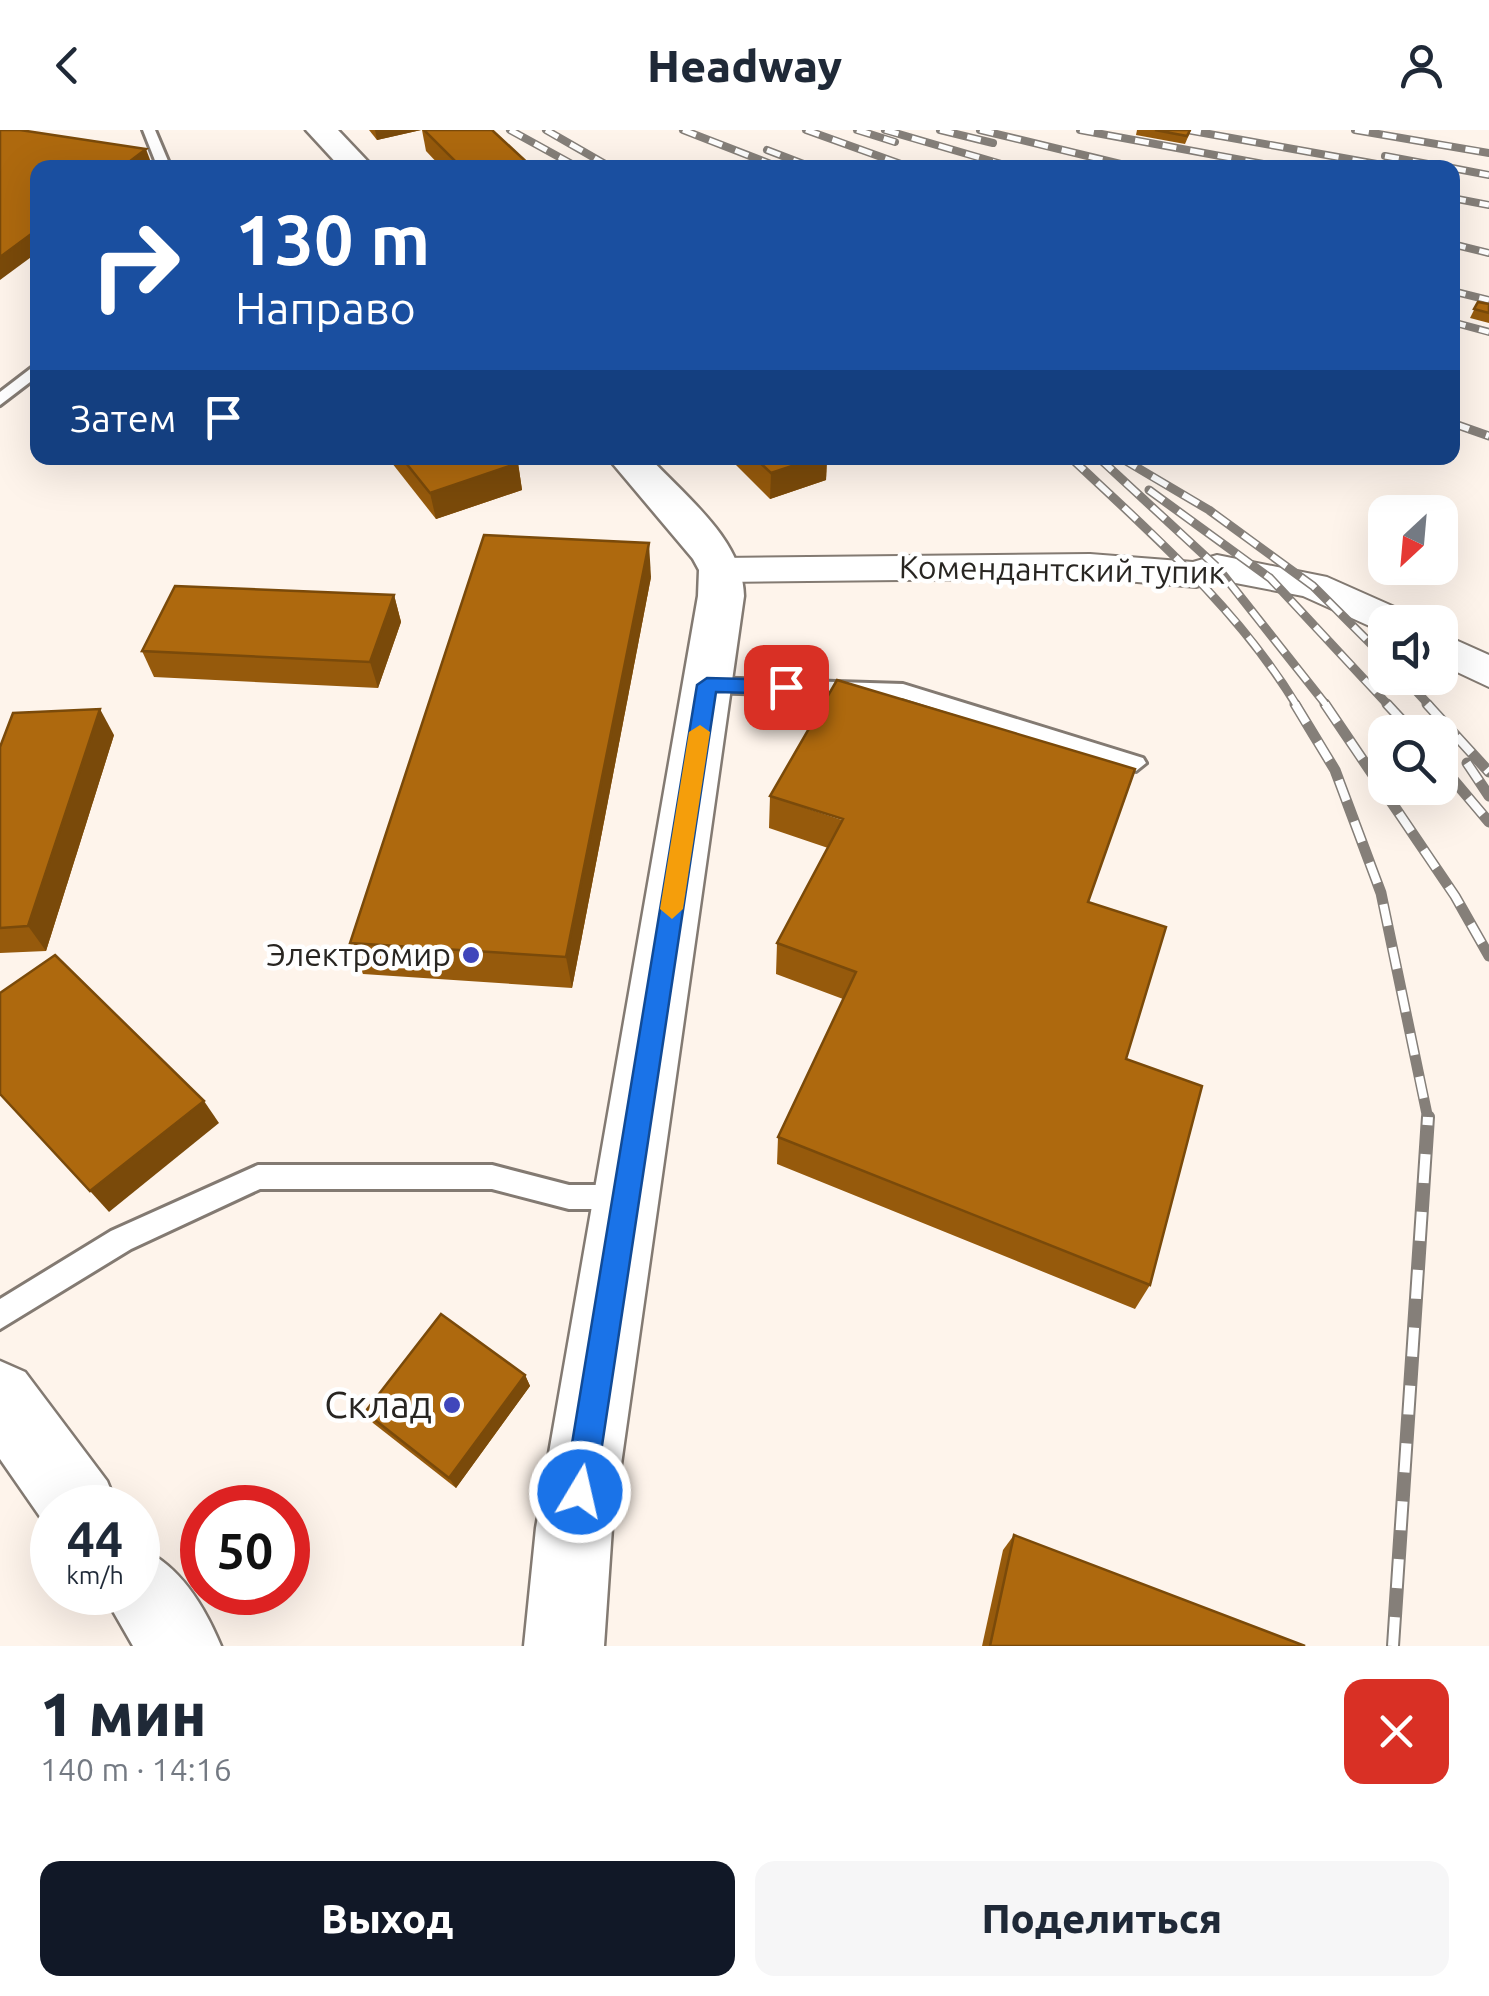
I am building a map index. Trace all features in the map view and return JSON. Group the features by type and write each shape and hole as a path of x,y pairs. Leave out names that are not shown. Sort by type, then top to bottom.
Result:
{"main road":[{"path":"321,130 351,160"},
{"path":"564,1646 574,1528 707,685 721,570 696,531 635,465"},
{"path":"0,1397 63,1485"},
{"path":"535,1646 574,1528"},
{"path":"159,1615 181,1646"}],"street":[{"name":"Комендантский тупик","path":"721,570 1090,566 1196,575 1216,567 1314,586 1368,610"},
{"path":"1458,657 1489,673"}],"lane":[{"path":"148,130 161,160"},
{"path":"0,400 30,375"},
{"path":"707,685 903,691 1136,763"},
{"path":"0,1315 121,1240 258,1177 492,1176 569,1198 626,1197"}],"building":[{"path":"0,130 146,149 132,160 30,160 30,235 0,257"},
{"path":"424,130 492,130 524,160 454,160"},
{"path":"1155,130 1190,130 1187,136"},
{"path":"1478,302 1489,304 1489,313 1474,309"},
{"path":"408,465 512,465 430,493"},
{"path":"762,465 795,465 771,473"},
{"path":"484,535 649,543 566,957 350,943"},
{"path":"175,586 394,595 370,662 142,651"},
{"path":"837,680 1135,769 1088,902 1166,927 1126,1059 1202,1086 1150,1285 778,1137 856,972 777,943 843,819 770,796"},
{"path":"100,709 28,926 0,928 0,747 13,713"},
{"path":"55,955 204,1101 90,1191 0,1094 0,993"},
{"name":"Склад","path":"441,1314 525,1375 449,1478 365,1412"},
{"path":"1014,1535 1305,1646 990,1646"}],"railway":[{"path":"510,130 564,160"},
{"path":"546,130 598,160"},
{"path":"683,130 760,160"},
{"path":"806,130 890,160"},
{"path":"857,130 895,142"},
{"path":"885,130 988,160"},
{"path":"940,130 993,143"},
{"path":"980,130 1104,160"},
{"path":"1080,130 1242,160"},
{"path":"1187,130 1354,160"},
{"path":"1355,130 1489,153"},
{"path":"767,150 793,160"},
{"path":"1385,156 1406,160"},
{"path":"1460,170 1489,175"},
{"path":"1460,200 1489,205"},
{"path":"1460,246 1489,253"},
{"path":"1460,293 1489,300"},
{"path":"1460,324 1489,332"},
{"path":"1460,426 1489,436"},
{"path":"1078,465 1221,605 1297,706"},
{"path":"1107,465 1217,567 1327,706"},
{"path":"1133,465 1209,510 1313,586 1368,641"},
{"path":"1149,490 1270,578 1389,706"},
{"path":"1420,695 1430,706"},
{"path":"1295,704 1335,770 1381,893 1428,1119"},
{"path":"1325,704 1455,896 1489,956"},
{"path":"1387,704 1397,715"},
{"path":"1427,704 1489,772"},
{"path":"1467,763 1489,796"},
{"path":"1458,785 1489,822"},
{"path":"1393,1646 1428,1119"}],"slow traffic":[{"path":"672,909 700,732"}],"place":[{"name":"Электромир","path":"471,955"},
{"name":"Склад","path":"452,1405"}],"route":[{"path":"580,1492 707,685 786,687"}]}
